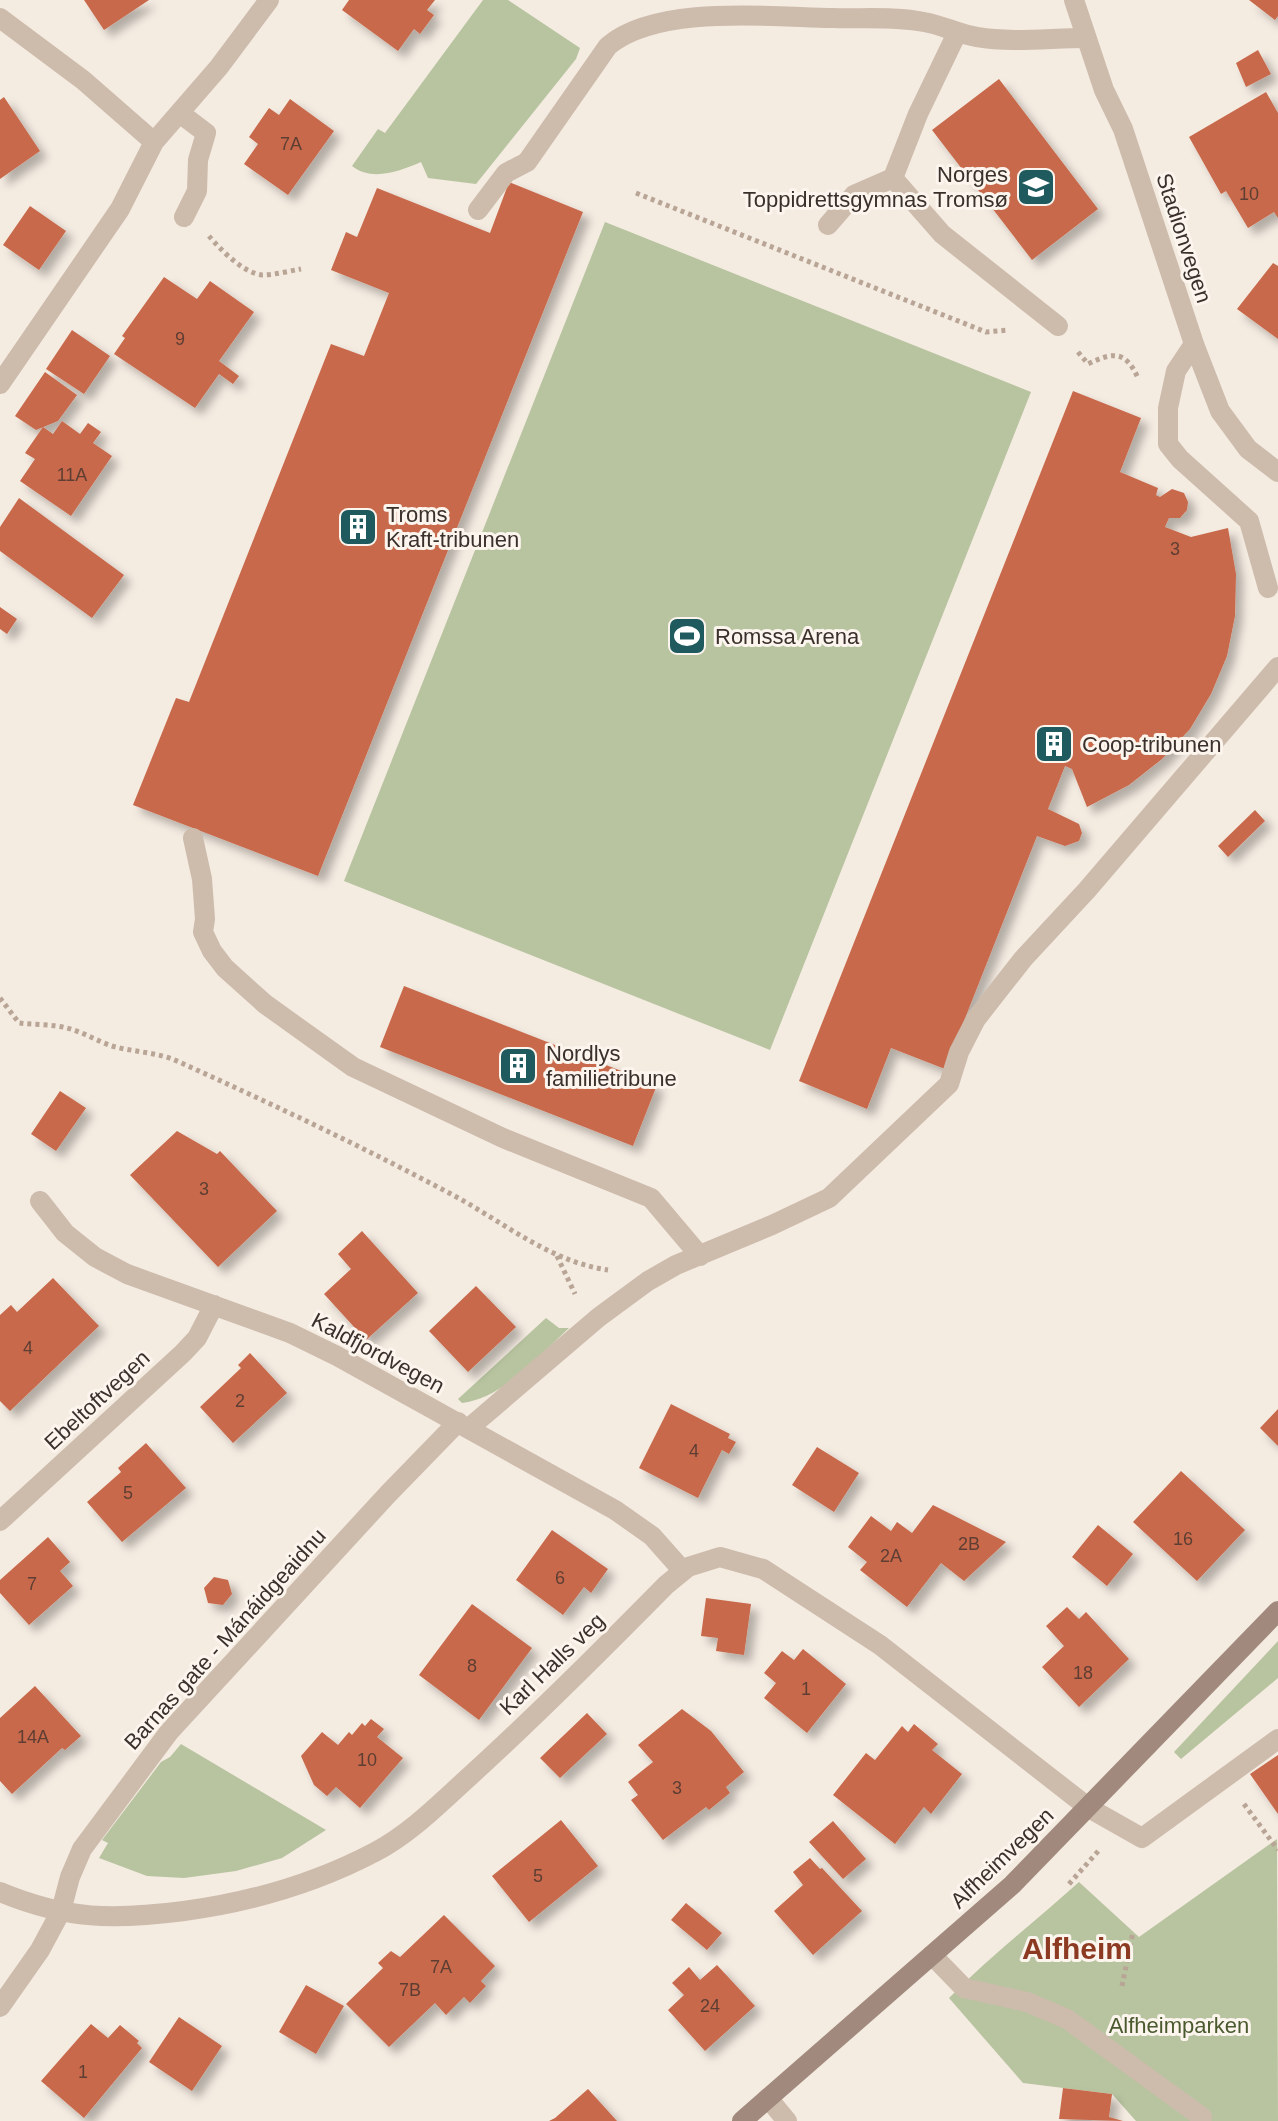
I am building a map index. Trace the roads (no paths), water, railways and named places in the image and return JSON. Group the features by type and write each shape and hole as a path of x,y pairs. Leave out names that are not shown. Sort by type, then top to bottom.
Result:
{"street":[{"path":"0,384 120,209 154,142 181,114 269,0"},
{"name":"Stadionvegen","path":"1074,0 1104,90 1123,129 1194,344 1220,411 1248,449 1278,472"},
{"path":"478,210 506,173 527,162 608,46 633,30 722,16 924,22 957,33 1002,39 1086,38"},
{"path":"0,18 83,80 154,142"},
{"path":"828,225 854,195 893,178 918,114 957,33"},
{"path":"181,114 206,133 198,160 197,191 184,217"},
{"path":"893,178 942,234 1058,326"},
{"path":"1194,344 1176,371 1168,408 1168,444 1180,459 1249,521 1268,588"},
{"name":"Barnas gate - Mánáidgeaidnu","path":"0,2007 40,1950 61,1911 82,1849 169,1732 388,1494 463,1425 648,1281 676,1265 829,1198 949,1084 959,1052 976,1019 1023,959 1087,890 1278,667"},
{"path":"193,838 202,879 203,932 225,968 265,1004 353,1067 503,1138 651,1198 700,1256"},
{"name":"Kaldfjordvegen","path":"40,1201 65,1233 95,1257 127,1274 290,1333 463,1425 615,1510 652,1536 683,1571"},
{"name":"Ebeltoftvegen","path":"0,1521 183,1353 197,1338 214,1305"},
{"name":"Karl Halls veg","path":"0,1892 22,1901 92,1917 142,1916 224,1905 278,1891 377,1851 414,1826 501,1747 683,1571 720,1557 773,1574 880,1645 1089,1808 1142,1838 1278,1739"},
{"name":"Alfheimvegen","path":"742,2121 1012,1885 1278,1611"},
{"path":"932,1955 964,1988 1027,2002 1067,2019 1202,2117"},
{"path":"768,2098 787,2121"}],"place":[{"name":"Norges Toppidrettsgymnas Tromsø","path":"1036,187"},
{"name":"Troms Kraft-tribunen","path":"358,527"},
{"name":"Romssa Arena","path":"687,636"},
{"name":"Coop-tribunen","path":"1054,744"},
{"name":"Nordlys familietribune","path":"518,1066"}],"district":[{"name":"Alfheim","path":"1077,1948"}],"park label":[{"name":"Alfheimparken","path":"1179,2025"}]}
